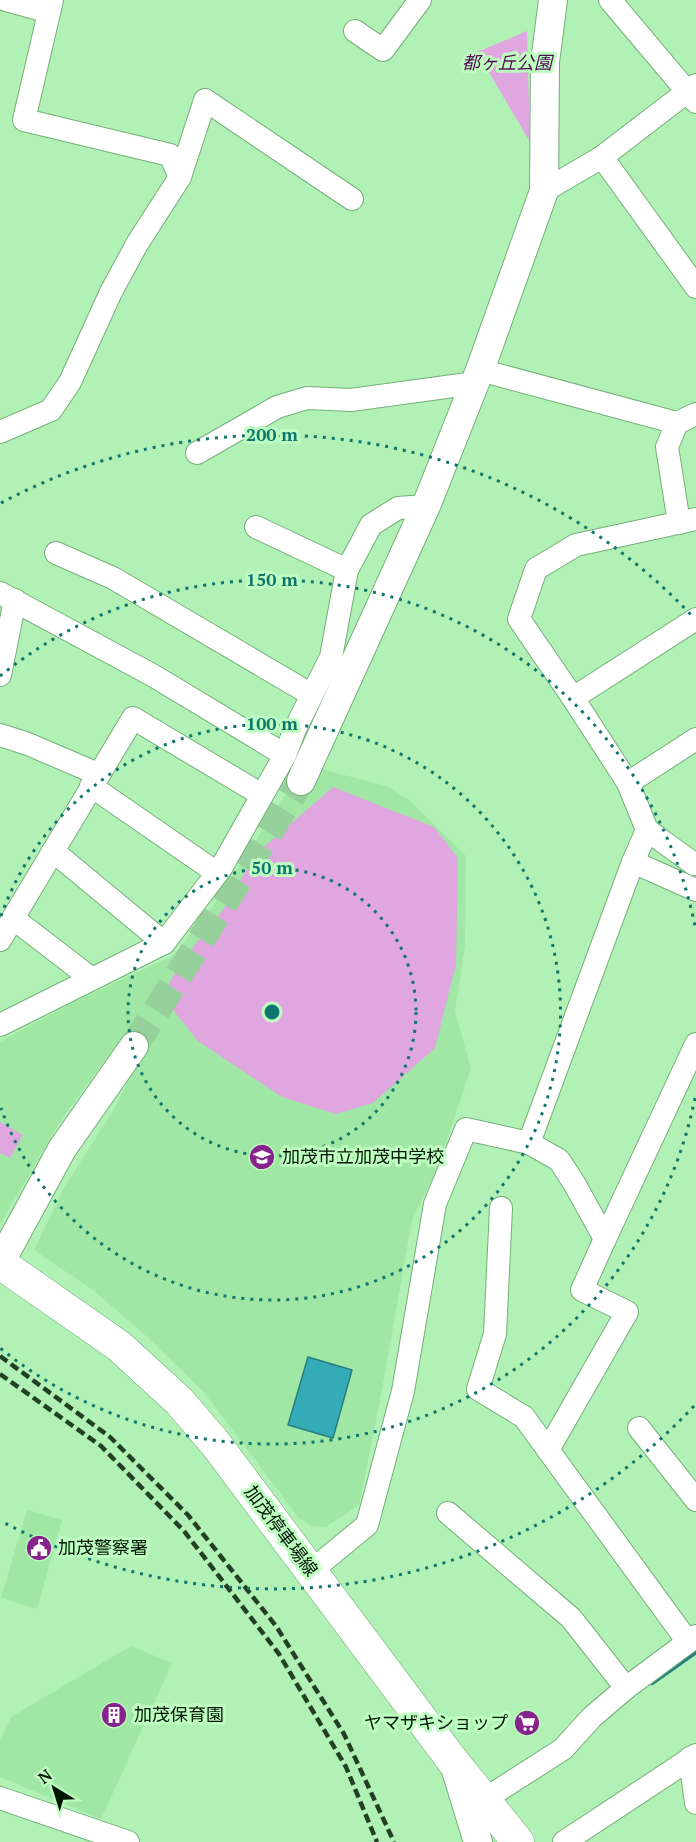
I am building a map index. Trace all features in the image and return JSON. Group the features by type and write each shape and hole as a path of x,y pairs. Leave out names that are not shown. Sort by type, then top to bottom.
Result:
{"main road":[{"name":"加茂停車場線","path":"0,1263 119,1346 179,1401 215,1443 452,1760 518,1842"}],"street":[{"path":"6,0 50,6 24,120 170,155 180,177"},
{"path":"355,31 383,50 420,0"},
{"path":"301,781 426,506 478,377 544,191 545,62 553,0"},
{"path":"544,191 602,157 693,92 610,0"},
{"path":"0,432 51,410 70,382 111,292 137,243 180,177 205,100 352,199"},
{"path":"602,157 696,287"},
{"path":"197,453 277,407 307,398 351,400 478,377 686,419 667,447 688,521 576,545 536,569 519,619 628,783 647,830 695,864"},
{"path":"3,1017 92,979 164,943 217,873 285,755 295,729 331,657 347,570 371,525 398,508 426,506"},
{"path":"256,527 347,570"},
{"path":"56,552 113,578 312,694"},
{"path":"0,675 7,597 154,676 285,755"},
{"path":"573,698 696,619"},
{"path":"0,940 133,718 262,795"},
{"path":"0,735 28,744 95,780 217,873"},
{"path":"628,783 696,739"},
{"path":"529,1143 633,862 647,830"},
{"path":"53,851 164,943"},
{"path":"633,862 696,890"},
{"path":"14,919 92,979"},
{"path":"548,1450 627,1312 582,1290 696,1044"},
{"path":"0,1263 62,1149 134,1046"},
{"path":"311,1571 367,1524 403,1391 435,1204 466,1130 529,1143 560,1160 605,1239"},
{"path":"485,1799 563,1749 592,1717 626,1688 692,1639 524,1417 478,1389 495,1334 501,1208"},
{"path":"639,1428 696,1500"},
{"path":"448,1513 571,1618 626,1688"},
{"path":"564,1842 693,1757 696,1803"},
{"path":"452,1760 478,1842"},
{"path":"0,1798 128,1842"}],"shaded area":[{"name":"加茂市立加茂中学校","path":"321,769 386,786 409,800 466,856 465,946 455,1011 471,1069 436,1171 412,1220 359,1505 326,1527 312,1526 299,1518 203,1391 142,1332 93,1290 34,1250 64,1188 114,1109 148,1041 133,1023 63,1117 0,1224 0,1042 75,1001 173,956 212,908 289,789 309,796"},
{"path":"27,1510 62,1520 37,1609 1,1598"},
{"path":"131,1646 172,1663 101,1819 0,1777 0,1741 11,1717"}],"green space":[{"name":"都ヶ丘公園","path":"527,31 530,142 477,52"},
{"path":"333,787 434,827 458,858 456,964 435,1048 373,1103 336,1114 282,1097 198,1041 162,996 182,961 223,910 256,854"},
{"path":"0,1122 23,1135 10,1158 0,1153"}],"water":[{"path":"308,1357 352,1370 333,1438 288,1425"}],"waterway":[{"path":"652,1682 696,1651"}],"tunnel":[{"path":"134,1046 301,781"}],"railway":[{"path":"0,1356 110,1437 188,1515 276,1626 344,1734 394,1842"},
{"path":"0,1374 101,1446 184,1531 279,1654 346,1767 377,1842"}],"place":[{"name":"加茂市立加茂中学校","path":"262,1157"},
{"name":"加茂警察署","path":"39,1548"},
{"name":"加茂保育園","path":"114,1715"},
{"name":"ヤマザキショップ","path":"527,1723"}]}
